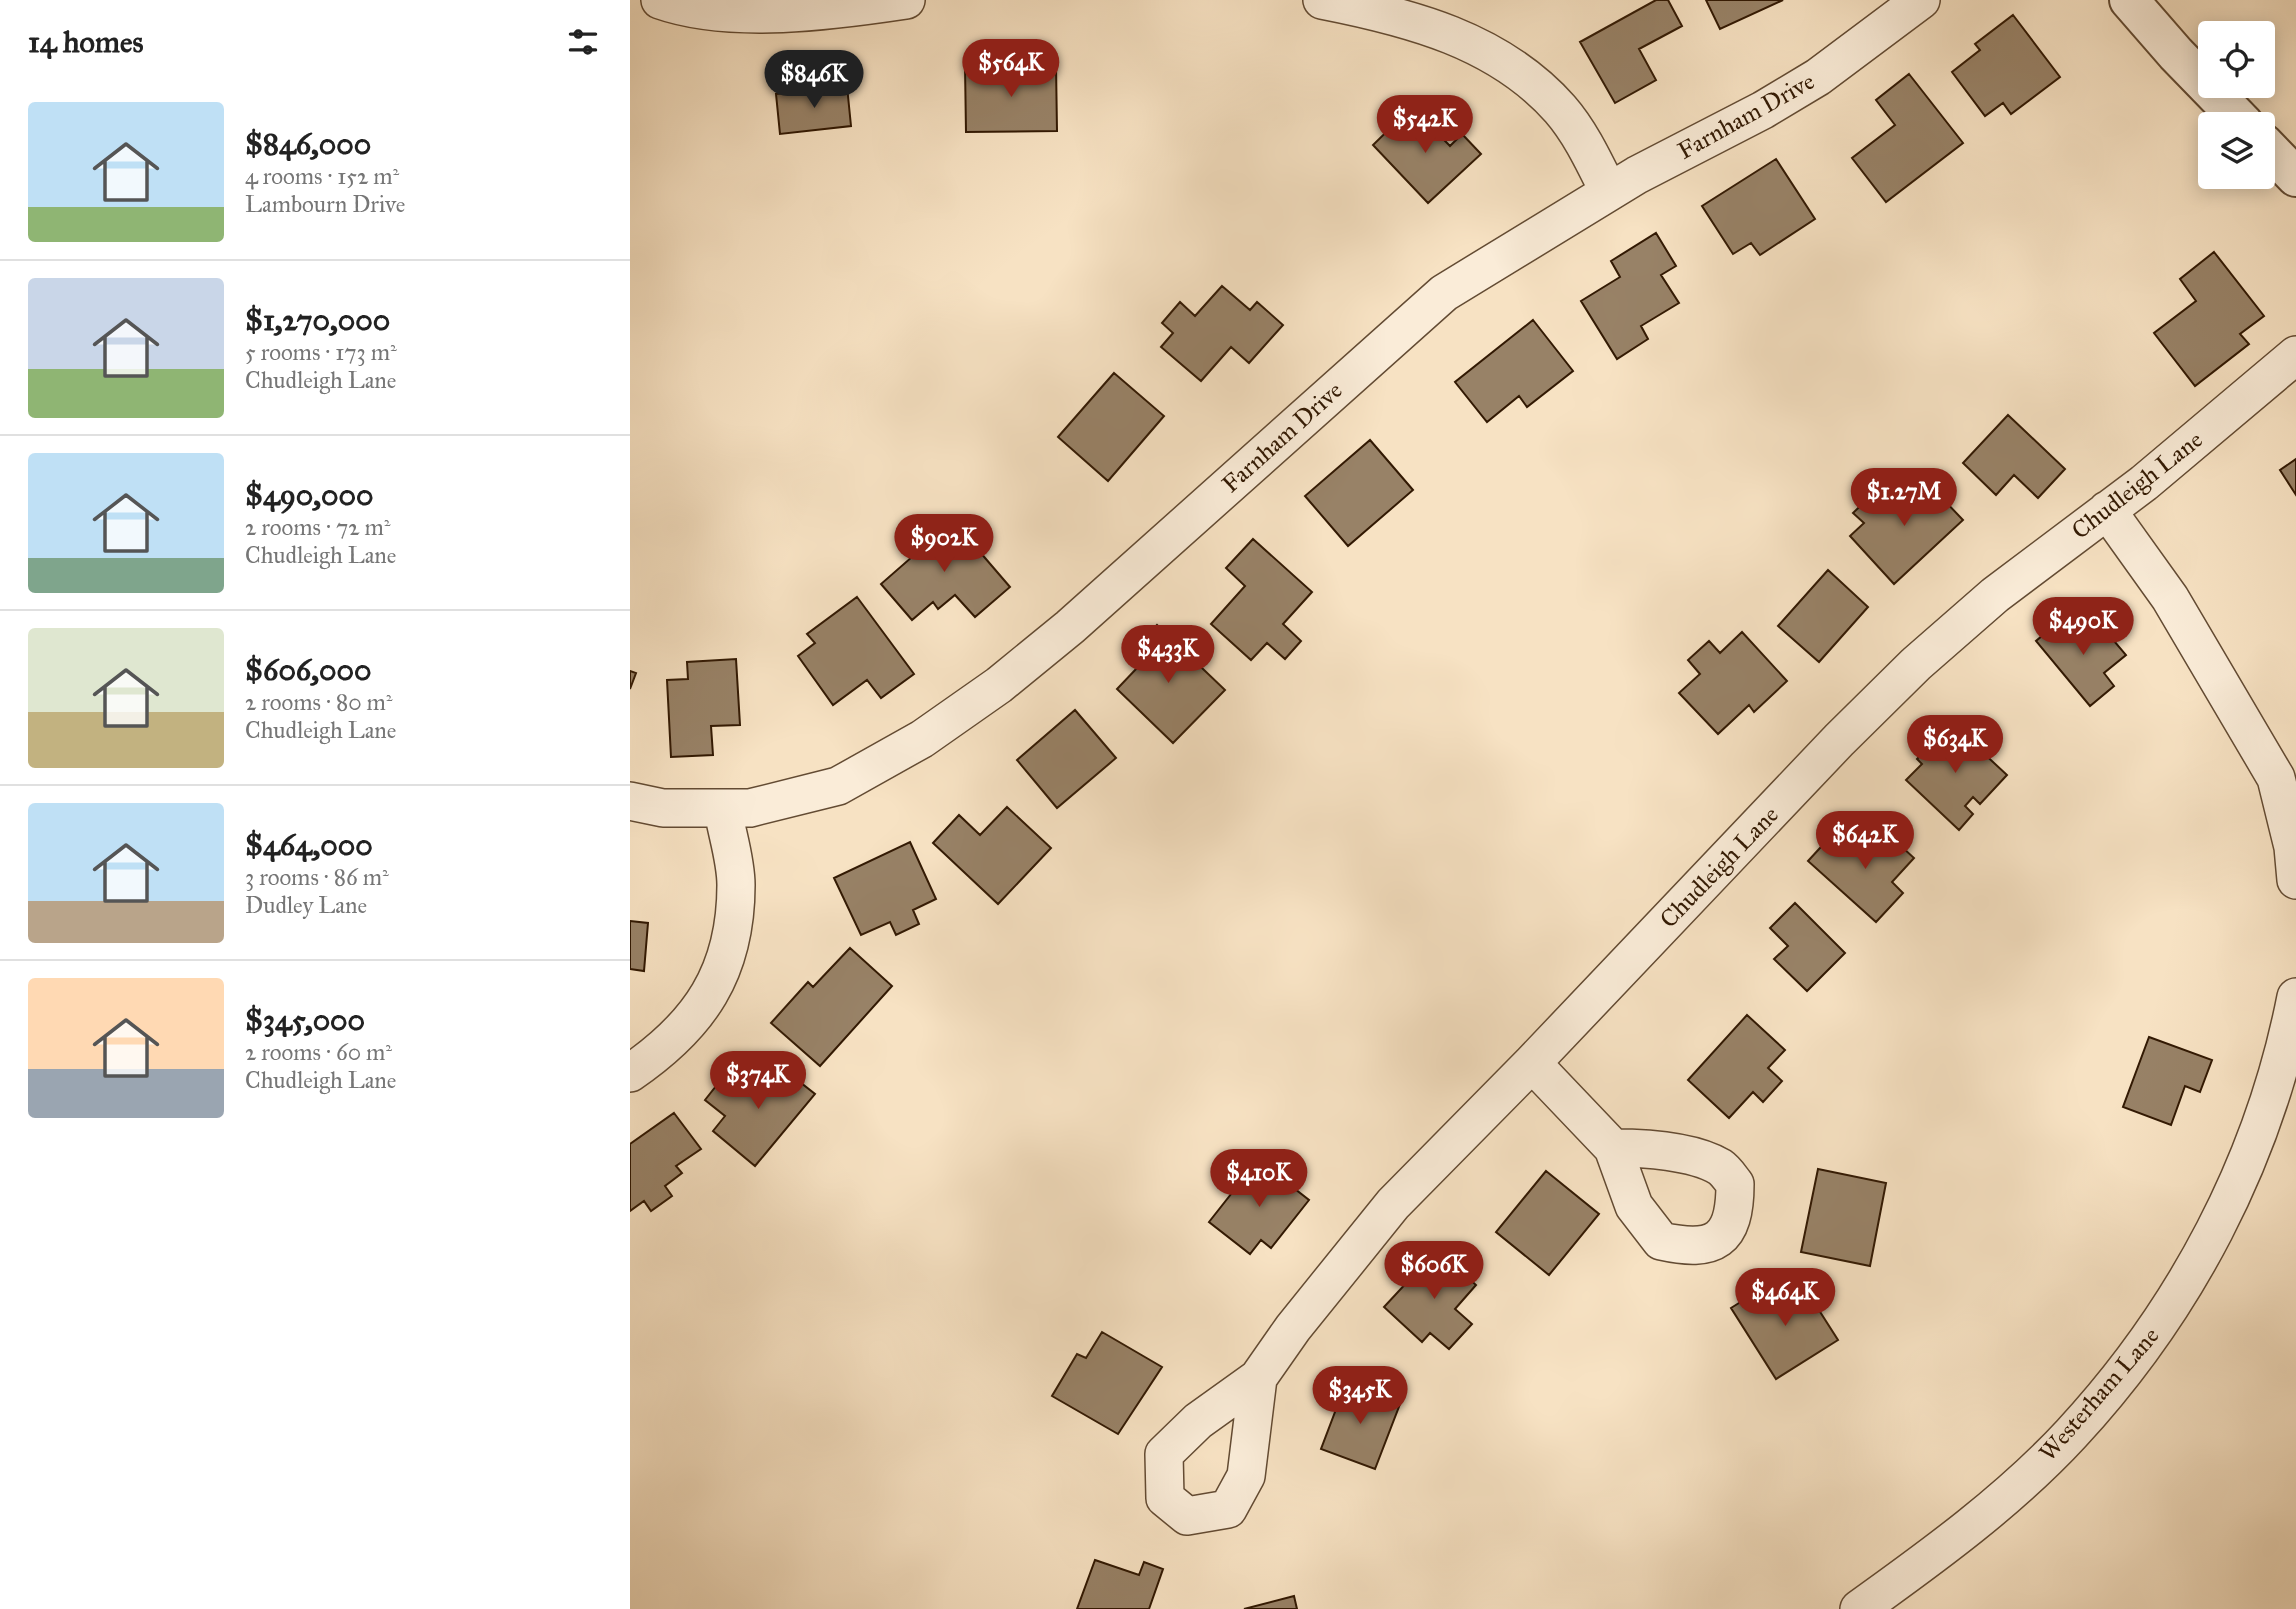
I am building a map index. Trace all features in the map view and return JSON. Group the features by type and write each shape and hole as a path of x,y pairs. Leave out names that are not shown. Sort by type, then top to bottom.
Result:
{"street":[{"path":"660,0 684,9 783,14 906,0"},
{"path":"1322,0 1436,27 1507,62 1560,109 1590,154 1609,192"},
{"name":"Farnham Drive","path":"630,801 663,808 750,808 838,786 922,739 988,693 1070,627 1444,293 1609,192 1763,110 1818,77 1921,0"},
{"path":"2129,0 2232,112"},
{"path":"2275,156 2296,177"},
{"name":"Chudleigh Lane","path":"1258,1378 1293,1328 1393,1204 1532,1063 1839,740 1916,664 1994,595 2144,483 2296,355"},
{"path":"2107,510 2170,598 2276,778 2293,847 2296,880"},
{"path":"630,1073 660,1052 711,997 733,935 736,882 723,810"},
{"name":"Westerham Lane","path":"1859,1609 1978,1519 2042,1461 2070,1435 2148,1343 2210,1243 2256,1140 2286,1047 2296,996"},
{"path":"1532,1063 1613,1148"}],"building":[{"path":"1656,0 1668,0 1682,26 1639,49 1656,80 1615,103 1580,42"},
{"path":"1706,0 1783,0 1720,29"},
{"path":"2013,15 2060,77 2011,114 2003,103 1985,116 1952,72 1980,50 1975,44"},
{"path":"1056,65 1057,131 966,132 965,66"},
{"path":"1909,74 1963,143 1886,202 1852,158 1895,125 1876,100"},
{"path":"847,86 851,126 780,134 776,94"},
{"path":"1412,107 1450,146 1462,134 1481,154 1428,203 1373,145"},
{"path":"1776,159 1815,219 1760,255 1751,243 1733,254 1702,206"},
{"path":"1656,233 1676,266 1661,275 1679,303 1641,326 1648,339 1617,359 1581,301 1620,277 1611,261"},
{"path":"2214,252 2264,316 2240,334 2249,344 2195,386 2154,333 2196,301 2180,279"},
{"path":"1222,286 1250,310 1257,302 1283,325 1249,363 1231,347 1201,381 1161,347 1173,333 1162,323 1180,302 1195,316"},
{"path":"1533,320 1573,371 1527,407 1519,396 1487,422 1455,382"},
{"path":"1114,373 1164,416 1108,481 1058,437"},
{"path":"2008,415 2065,469 2038,498 2014,475 1996,495 1963,463"},
{"path":"1370,440 1413,490 1348,546 1305,496"},
{"path":"2296,459 2296,495 2280,470"},
{"path":"1920,475 1963,520 1894,584 1850,536 1864,523 1853,513 1875,492 1887,505"},
{"path":"955,523 1010,587 975,617 955,595 938,609 933,602 912,620 881,584 912,557 904,547 930,525 940,536"},
{"path":"1253,539 1312,592 1283,624 1301,641 1285,659 1267,643 1251,660 1211,624 1245,586 1226,568"},
{"path":"1828,570 1868,607 1819,662 1778,626"},
{"path":"857,597 914,674 881,698 867,680 833,705 798,656 815,643 807,634"},
{"path":"2067,615 2083,635 2098,622 2126,655 2104,673 2114,686 2090,706 2036,641"},
{"path":"1157,625 1225,690 1173,743 1117,689 1138,667 1127,656"},
{"path":"1742,632 1787,681 1754,712 1749,705 1718,734 1679,693 1700,674 1688,660 1709,641 1720,653"},
{"path":"736,659 740,725 711,726 713,755 671,757 667,680 688,679 687,662"},
{"path":"630,671 636,673 630,689"},
{"path":"1075,710 1116,758 1057,808 1017,760"},
{"path":"1951,723 2007,775 1980,804 1973,797 1965,806 1973,814 1959,830 1906,780 1922,764 1917,759"},
{"path":"1007,807 1051,848 998,904 933,843 959,815 980,835"},
{"path":"1879,826 1914,858 1892,882 1903,893 1876,922 1808,861 1832,835 1853,854"},
{"path":"910,842 936,899 913,910 919,924 896,935 890,922 861,935 834,878"},
{"path":"1795,903 1845,953 1807,991 1774,959 1788,946 1770,928"},
{"path":"630,921 648,923 644,971 630,969"},
{"path":"850,948 892,986 820,1066 771,1023 808,982 813,987"},
{"path":"1747,1015 1785,1050 1768,1068 1782,1081 1763,1102 1753,1092 1729,1118 1688,1080"},
{"path":"2149,1037 2212,1060 2200,1092 2185,1086 2171,1125 2123,1107"},
{"path":"777,1064 815,1094 755,1166 713,1131 725,1116 705,1100 728,1071 753,1092"},
{"path":"674,1113 701,1149 676,1166 682,1173 665,1186 672,1196 651,1211 644,1201 630,1211 630,1144"},
{"path":"1258,1160 1309,1200 1271,1248 1261,1240 1250,1254 1209,1222"},
{"path":"1818,1169 1886,1183 1870,1266 1801,1252"},
{"path":"1546,1171 1599,1214 1549,1275 1496,1232"},
{"path":"1437,1250 1476,1285 1455,1309 1472,1324 1449,1349 1430,1333 1422,1342 1384,1307"},
{"path":"1801,1282 1838,1340 1776,1379 1731,1308 1763,1288 1771,1300"},
{"path":"1102,1332 1162,1367 1118,1434 1052,1396 1077,1354 1086,1358"},
{"path":"1346,1383 1400,1404 1375,1469 1321,1449"},
{"path":"1095,1560 1139,1575 1144,1562 1163,1569 1149,1609 1077,1609"},
{"path":"1294,1596 1297,1609 1244,1609"}]}
